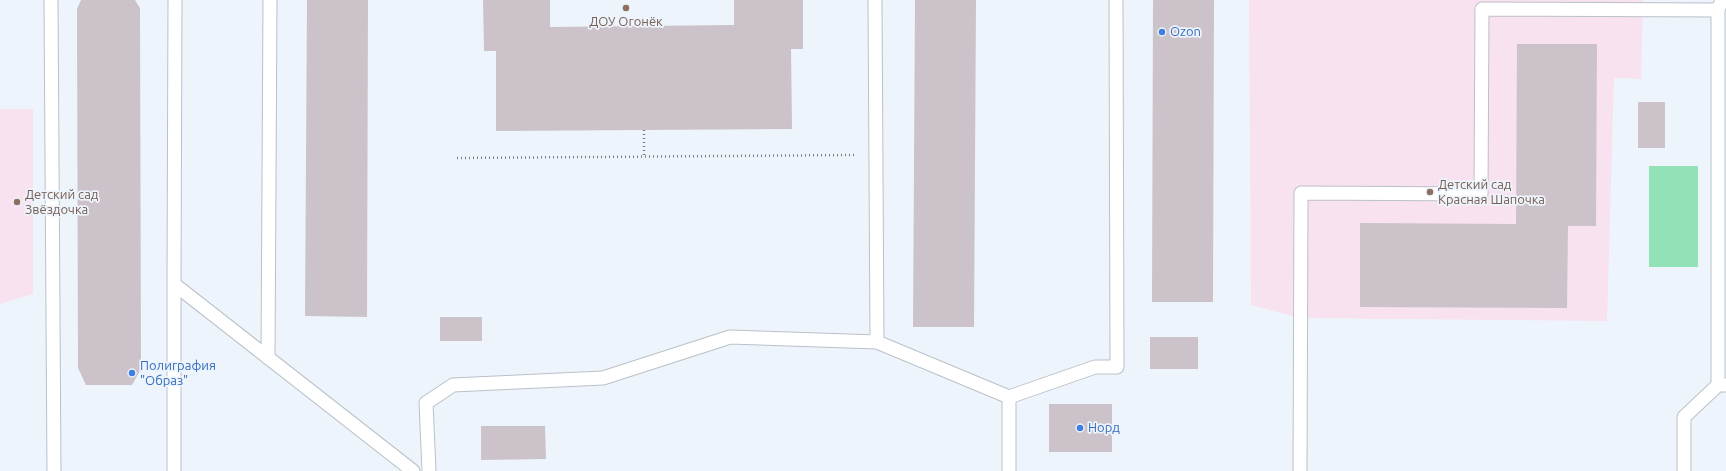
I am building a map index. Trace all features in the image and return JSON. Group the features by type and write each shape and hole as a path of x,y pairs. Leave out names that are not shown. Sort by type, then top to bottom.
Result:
{"lane":[{"path":"51,0 54,471"},
{"path":"174,471 175,0"},
{"path":"268,358 270,0"},
{"path":"875,0 877,342"},
{"path":"429,471 426,403 453,386 603,378 730,337 877,342 1009,397 1095,367 1117,367 1116,0"},
{"path":"1300,471 1301,193 1481,194 1482,9 1720,5 1722,385 1684,417 1684,471"},
{"path":"174,284 413,471"},
{"path":"1009,397 1010,471"}],"path":[{"path":"644,130 644,157"},
{"path":"457,158 876,155"}],"shaded area":[{"name":"Детский сад Красная Шапочка","path":"1249,0 1643,0 1641,79 1614,78 1607,321 1300,318 1251,305"},
{"name":"Детский сад Звёздочка","path":"0,109 33,109 33,294 0,304"}],"green space":[{"path":"1649,166 1698,166 1698,267 1649,267"}],"building":[{"path":"81,0 135,0 140,8 141,369 132,385 86,385 78,368 77,9"},
{"path":"307,0 368,0 367,317 305,316"},
{"path":"483,0 550,0 550,27 734,25 734,0 803,0 803,49 791,49 792,129 496,131 496,51 484,51"},
{"path":"915,0 976,0 974,327 913,327"},
{"path":"1153,0 1214,0 1213,302 1152,302"},
{"path":"1517,44 1597,44 1596,226 1568,226 1567,308 1360,307 1360,223 1516,224"},
{"path":"1638,102 1665,102 1665,148 1638,148"},
{"path":"440,317 482,317 482,341 440,341"},
{"path":"1150,337 1198,337 1198,369 1150,369"},
{"name":"Норд","path":"1049,404 1112,404 1112,452 1049,452"},
{"path":"481,426 545,426 546,459 481,460"}],"place":[{"name":"ДОУ Огонёк","path":"626,8"},
{"name":"Ozon","path":"1162,32"},
{"name":"Детский сад Красная Шапочка","path":"1430,192"},
{"name":"Детский сад Звёздочка","path":"17,202"},
{"name":"Полиграфия \"Образ\"","path":"132,373"},
{"name":"Норд","path":"1080,428"}]}
